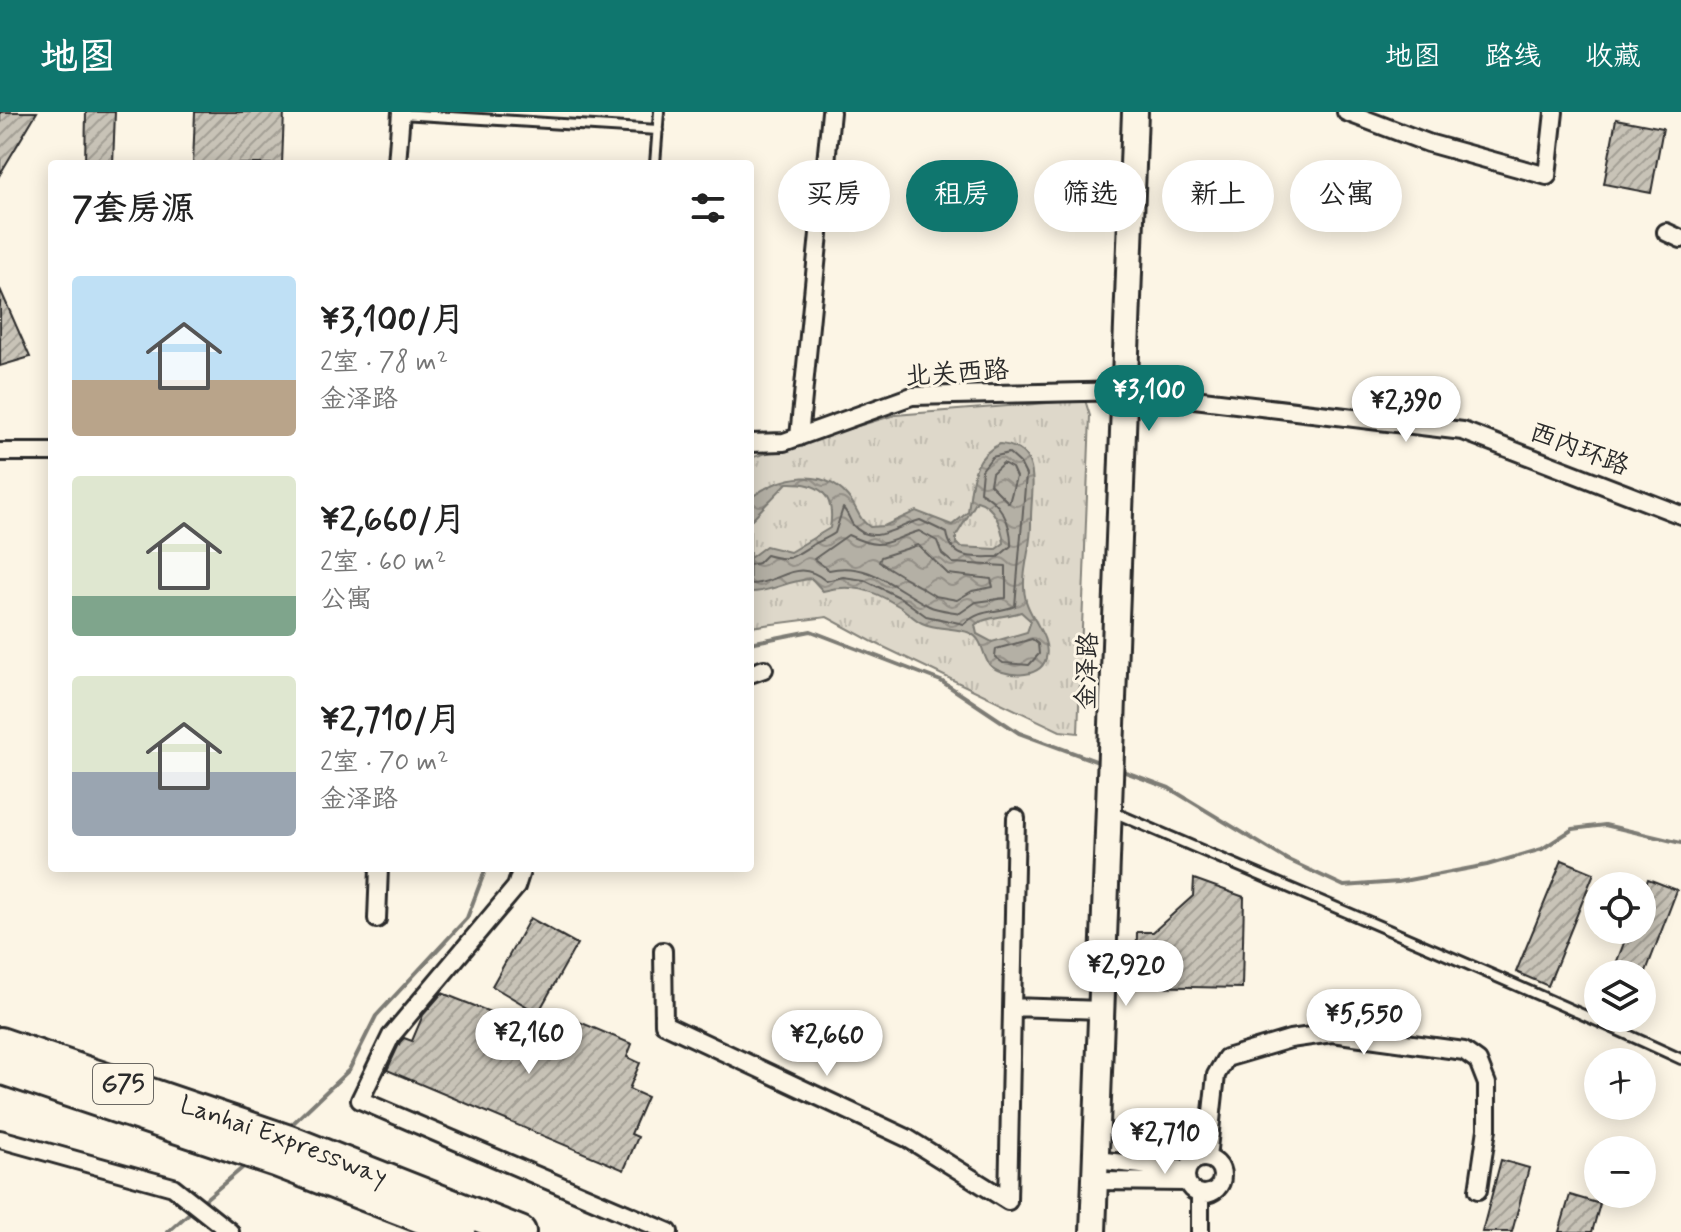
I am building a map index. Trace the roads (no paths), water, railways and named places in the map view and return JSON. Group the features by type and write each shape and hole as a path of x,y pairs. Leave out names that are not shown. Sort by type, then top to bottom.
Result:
{"highway":[{"name":"Lanhai Expressway","path":"0,1043 238,1135 520,1232"},
{"name":"Lanhai Expressway","path":"0,1068 238,1135"},
{"name":"Lanhai Expressway","path":"278,1149 460,1232"}],"main road":[{"name":"金泽路","path":"1093,1232 1127,391 1135,112"}],"street":[{"path":"799,437 831,112"},
{"path":"1346,112 1366,115 1428,143 1547,176 1554,112"},
{"path":"397,160 401,113"},
{"name":"北关西路","path":"754,443 784,442 912,396 1127,391"},
{"name":"西内环路","path":"1127,391 1463,431 1681,515"},
{"path":"0,452 48,452"},
{"path":"663,951 664,1024 907,1138 1008,1201 1016,818"},
{"path":"377,919 379,872"},
{"path":"521,872 516,887 391,1036 360,1100 669,1232"},
{"path":"1012,1007 1102,1010"},
{"path":"1207,1158 1216,1075 1226,1058 1290,1039 1332,1033 1455,1047 1478,1061 1487,1084 1487,1129 1478,1190"},
{"path":"0,1139 173,1187 230,1232"},
{"path":"1186,1176 1195,1160 1207,1158"},
{"path":"1200,1195 1213,1193 1221,1183 1221,1170 1207,1158"},
{"path":"1095,1170 1186,1176 1200,1195 1200,1232"}],"lane":[{"path":"655,160 659,112"},
{"path":"401,113 658,130"},
{"path":"1110,810 1430,950 1547,997 1681,1059"}],"water":[{"path":"1000,444 1014,447 1024,454 1032,473 1031,532 1024,591 1028,608 1046,643 1046,658 1037,670 1011,674 995,669 970,633 922,623 888,600 862,589 823,591 812,579 754,591 754,555 766,546 790,552 830,528 831,516 827,498 822,492 808,485 787,483 754,517 754,495 762,490 789,480 816,478 841,490 870,527 884,526 916,511 952,525 968,512 975,472 983,456","holes":["977,501 983,503 999,524 1004,543 996,549 960,547 956,536","1021,612 1031,621 1027,632 992,642 977,634 975,625"]}],"waterway":[{"path":"754,642 811,631 941,681 1019,733 1101,763"},
{"path":"1120,770 1169,788 1286,859 1344,886 1398,882 1487,865 1542,849 1573,829 1605,825 1681,843"},
{"path":"287,1129 349,1070 376,1016 467,918 484,872"},
{"path":"202,1202 247,1164"},
{"path":"168,1232 195,1208"}]}
